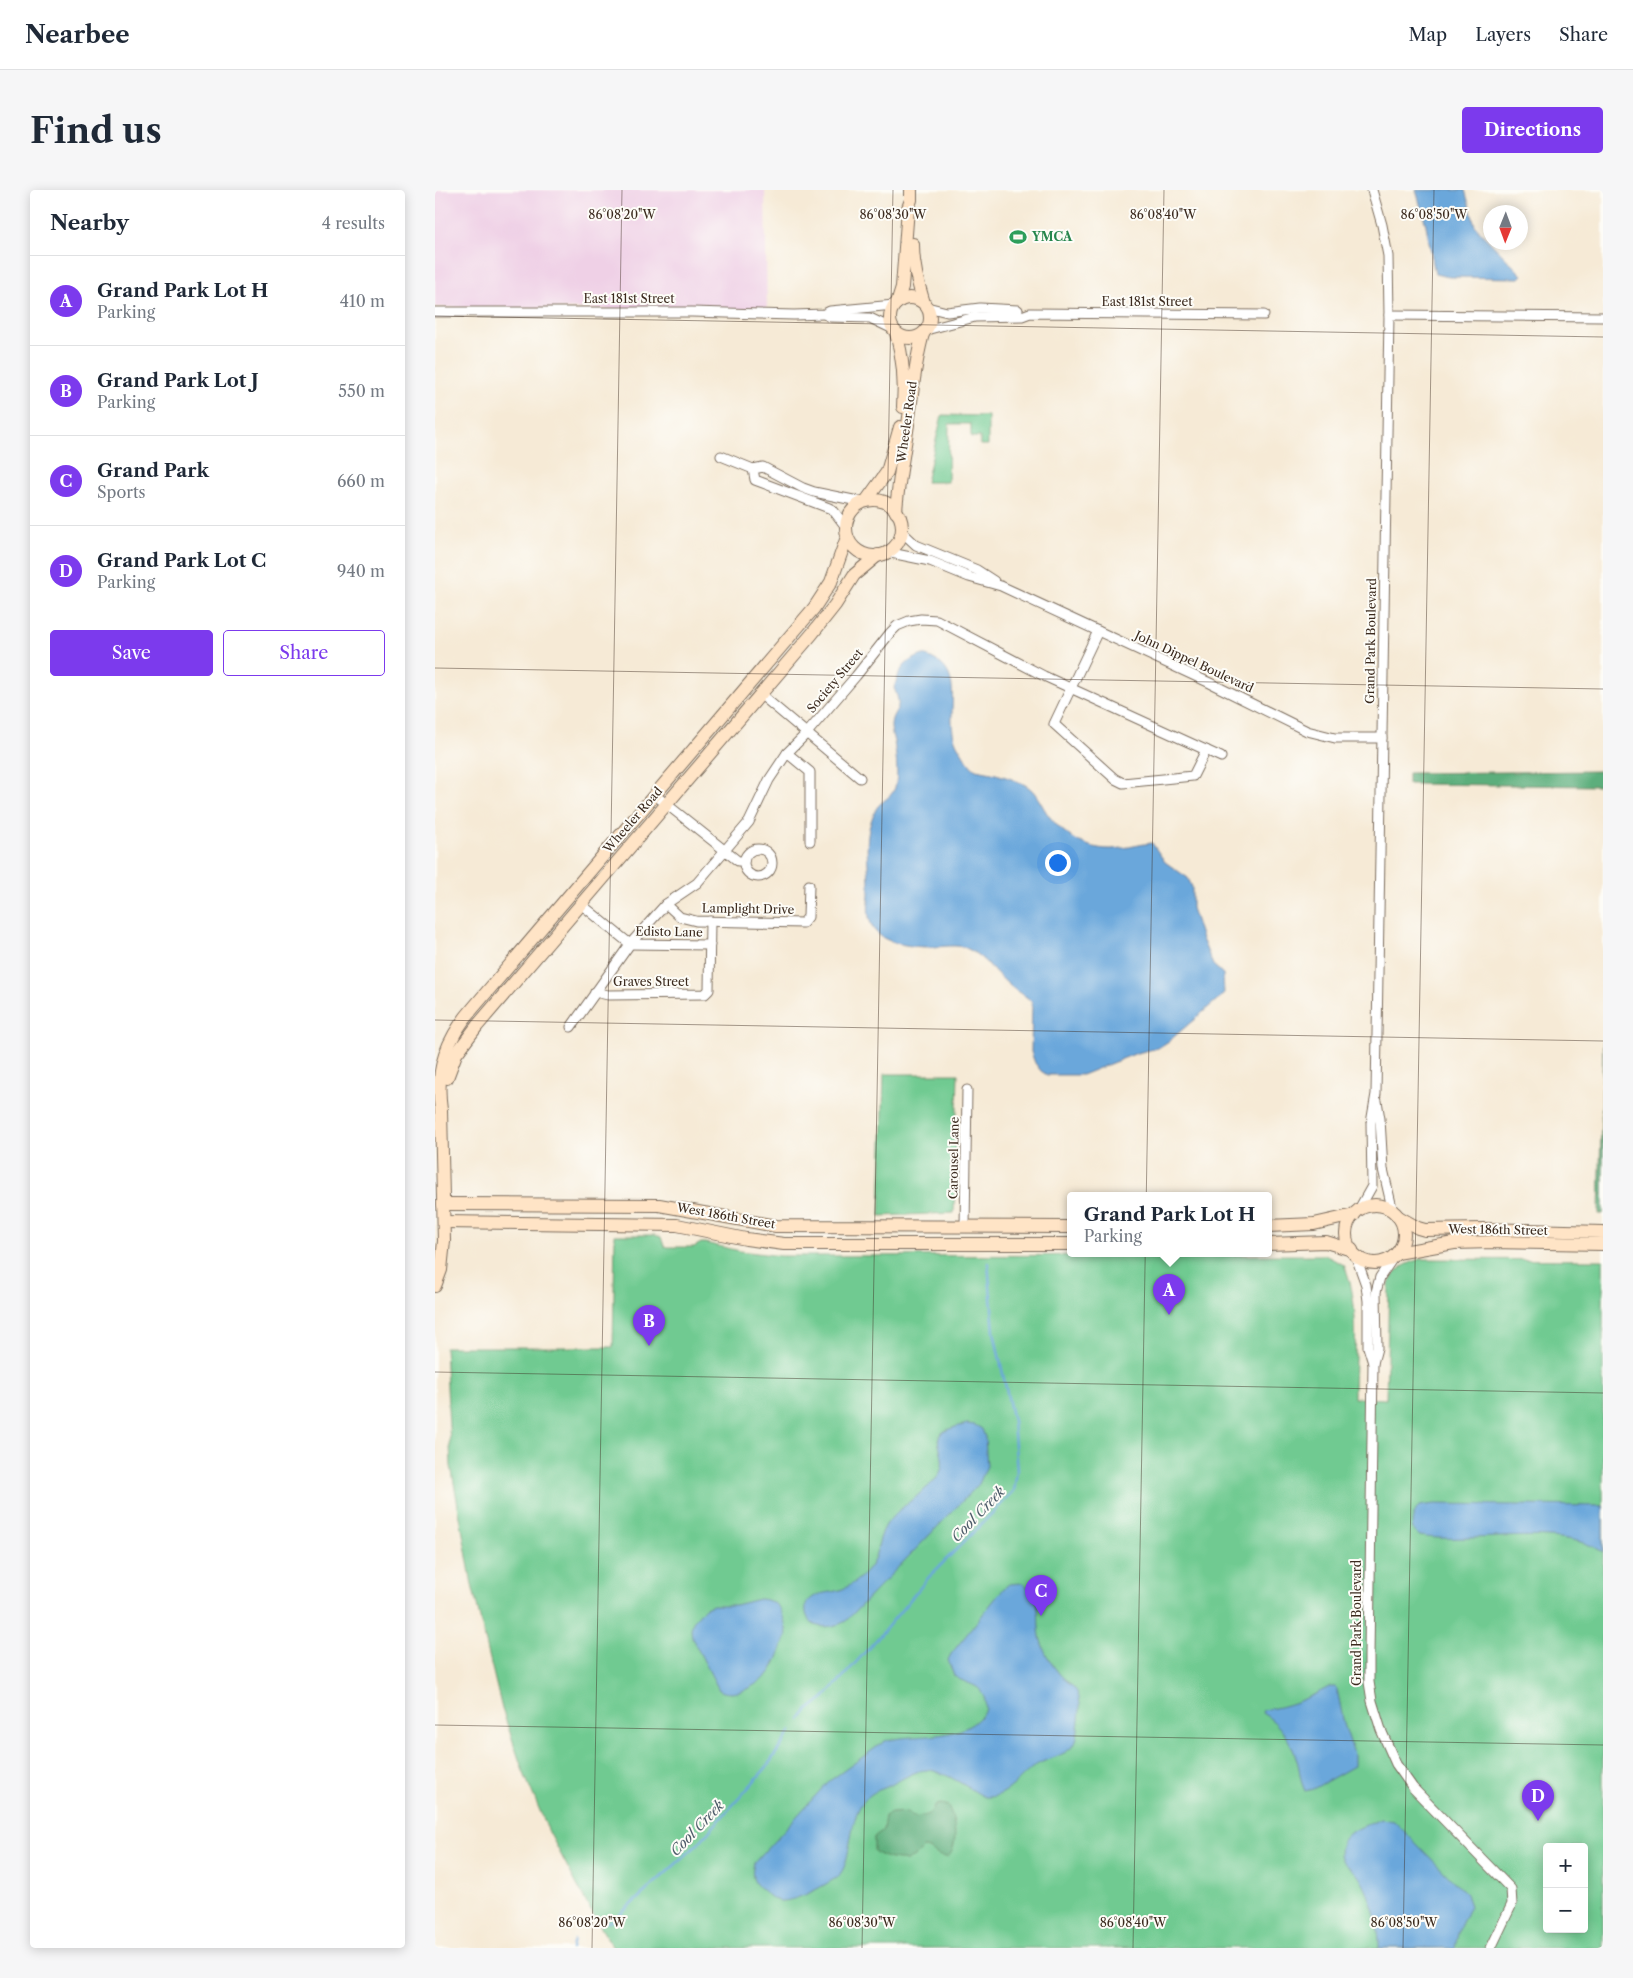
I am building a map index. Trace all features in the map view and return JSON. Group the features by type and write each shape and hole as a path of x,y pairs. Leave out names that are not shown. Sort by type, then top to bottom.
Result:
{"street":[{"name":"Grand Park Boulevard","path":"1356,1213 1372,1186 1371,1123 1376,1094 1389,315 1388,256 1382,224 1371,190"},
{"path":"911,195 915,208 913,260 915,276 930,321 925,332 909,338 895,331 890,315 902,287 908,208 911,195"},
{"path":"896,304 911,298 926,305"},
{"name":"East 181st Street","path":"435,312 692,312 794,315 824,314 830,311 896,304"},
{"name":"East 181st Street","path":"926,305 947,312 994,308 1023,310 1030,313"},
{"name":"East 181st Street","path":"925,332 975,317 1022,316 1030,313 1264,315"},
{"name":"East 181st Street","path":"824,314 831,317 870,318 895,331"},
{"path":"1389,315 1603,317"},
{"name":"Wheeler Road","path":"864,502 887,472 902,421 903,372 895,331"},
{"name":"Wheeler Road","path":"896,512 897,491 914,373 925,332"},
{"path":"721,456 753,469 763,468 814,492 864,502 880,501 889,505 901,521 901,531 896,544 882,554 869,555 860,552 852,545 847,532 833,510 755,480 753,469"},
{"path":"847,532 850,513 864,502"},
{"name":"John Dippel Boulevard","path":"901,531 916,545 977,570 1001,586 1210,683 1307,731 1335,738 1382,738"},
{"name":"Wheeler Road","path":"435,1286 441,1270 444,1227 439,1094 441,1070 448,1045 459,1025 813,608 831,582 847,532"},
{"name":"Wheeler Road","path":"441,1110 449,1068 465,1040 835,605 854,575 882,554"},
{"name":"John Dippel Boulevard","path":"882,554 930,561 969,577 1001,586"},
{"name":"Society Street","path":"571,1027 630,944 666,904 697,883 749,822 769,780 787,753 807,733 897,626 909,621 921,619 937,620 1044,676 1221,757"},
{"path":"1098,631 1054,724 1115,779 1123,782 1193,776 1206,750"},
{"path":"760,694 859,778"},
{"path":"787,753 808,770 811,776 810,841"},
{"path":"655,794 738,861 744,861"},
{"name":"Lamplight Drive","path":"666,904 676,914 684,918 710,921 805,922 809,914 809,885"},
{"name":"Edisto Lane","path":"581,904 630,944 710,945"},
{"path":"710,921 710,945"},
{"name":"Graves Street","path":"595,992 608,995 702,995 707,992 710,945"},
{"name":"Carousel Lane","path":"965,1227 967,1090"},
{"name":"Grand Park Boulevard","path":"1376,1094 1380,1119 1383,1169 1395,1214"},
{"name":"West 186th Street","path":"443,1204 659,1204 776,1226 876,1228 1067,1227"},
{"path":"1272,1226 1314,1224 1356,1213 1368,1206 1379,1206 1395,1214 1403,1225 1404,1236 1396,1254 1386,1261 1375,1263 1364,1260 1353,1252 1326,1242 1272,1244"},
{"path":"1353,1252 1347,1240 1347,1230 1356,1213"},
{"name":"West 186th Street","path":"1395,1214 1418,1228 1425,1230 1483,1228 1603,1232"},
{"name":"West 186th Street","path":"444,1227 677,1225 766,1242 877,1245 1067,1244"},
{"path":"876,1228 877,1245"},
{"name":"West 186th Street","path":"1396,1254 1454,1243 1603,1244"},
{"name":"Grand Park Boulevard","path":"1353,1252 1366,1284 1368,1347 1373,1363"},
{"name":"Grand Park Boulevard","path":"1396,1254 1380,1277 1376,1292 1377,1348 1373,1363 1369,1656 1371,1693 1381,1730 1403,1775 1427,1803 1511,1889 1512,1904 1491,1948"}],"shaded area":[{"path":"435,190 765,190 767,311 435,307"}],"green space":[{"path":"942,415 988,416 988,445 980,445 980,437 971,437 971,424 949,424 948,482 926,482"},
{"path":"1603,771 1603,786 1408,784 1408,773"},
{"path":"1603,1038 1603,1214 1599,1214"},
{"path":"884,1074 958,1074 954,1213 880,1216"},
{"path":"615,1235 655,1235 661,1237 664,1246 668,1247 694,1247 705,1243 740,1251 781,1256 1272,1257 1272,1255 1325,1255 1344,1265 1353,1296 1355,1313 1354,1398 1386,1399 1389,1284 1394,1274 1402,1267 1421,1259 1603,1260 1603,1948 613,1948 587,1904 549,1832 523,1771 502,1709 472,1585 451,1466 445,1347 613,1347"},
{"path":"936,1805 948,1806 953,1817 955,1832 954,1846 948,1857 939,1856 927,1848 923,1848 915,1856 905,1860 887,1858 874,1851 874,1837 883,1830 885,1816 891,1813 907,1812 913,1817 924,1816 932,1811"}],"water":[{"path":"1416,190 1465,190 1475,225 1483,235 1483,250 1498,250 1522,275 1519,278 1449,277 1435,274 1426,225"},
{"path":"923,655 938,662 947,671 953,694 953,734 958,746 973,768 1027,786 1034,792 1056,824 1072,838 1090,846 1111,849 1152,843 1165,862 1188,878 1192,887 1192,908 1213,965 1223,974 1224,994 1169,1041 1158,1048 1137,1053 1082,1075 1047,1075 1035,1063 1031,1052 1032,1003 1008,984 985,961 972,951 958,946 925,947 899,944 884,938 873,928 868,912 868,837 869,828 876,809 893,792 896,783 896,757 891,727 893,716 898,706 894,688 903,667 911,660"},
{"path":"967,1424 975,1425 982,1429 985,1437 987,1466 979,1484 846,1621 825,1627 810,1621 806,1614 806,1604 817,1595 847,1587 865,1573 873,1562 880,1537 886,1525 896,1513 928,1487 940,1473 942,1459 939,1437 942,1433 951,1428"},
{"path":"1434,1504 1603,1506 1603,1552 1585,1543 1564,1539 1514,1536 1440,1538 1419,1536 1412,1526 1415,1514 1419,1506"},
{"path":"1023,1583 1031,1590 1035,1598 1039,1630 1047,1655 1058,1672 1078,1694 1080,1703 1077,1738 1072,1747 1061,1755 1036,1765 1011,1787 992,1797 985,1797 944,1774 928,1770 908,1776 873,1793 861,1804 856,1815 846,1862 836,1878 809,1893 786,1901 780,1901 768,1895 754,1881 754,1863 828,1782 885,1741 954,1732 966,1728 977,1720 986,1709 985,1700 980,1689 954,1676 948,1660 1003,1589 1009,1584"},
{"path":"759,1599 773,1602 780,1610 784,1621 787,1634 777,1660 769,1674 745,1690 732,1693 719,1690 692,1638 691,1629 693,1621 705,1608 713,1605 735,1605"},
{"path":"1329,1687 1337,1689 1344,1724 1354,1754 1354,1766 1313,1789 1305,1791 1296,1756 1289,1742 1275,1722 1262,1713 1263,1710 1297,1702"},
{"path":"1381,1819 1394,1821 1466,1894 1470,1906 1459,1929 1455,1948 1379,1948 1376,1920 1370,1899 1362,1881 1342,1860 1340,1853 1342,1843 1347,1835"}],"waterway":[{"name":"Cool Creek","path":"800,1720 807,1711 825,1697 929,1577 1014,1491 1017,1471 1013,1421 994,1332 988,1263"},
{"name":"Cool Creek","path":"603,1921 609,1922 616,1918 697,1845 766,1768 791,1731"},
{"name":"Cool Creek","path":"572,1948 574,1940"}],"place":[{"name":"YMCA","path":"1018,237"},
{"name":"Grand Park Lot H","path":"1169,1315"},
{"name":"Grand Park Lot J","path":"649,1346"},
{"name":"Grand Park","path":"1041,1616"},
{"name":"Grand Park Lot C","path":"1538,1821"}]}
